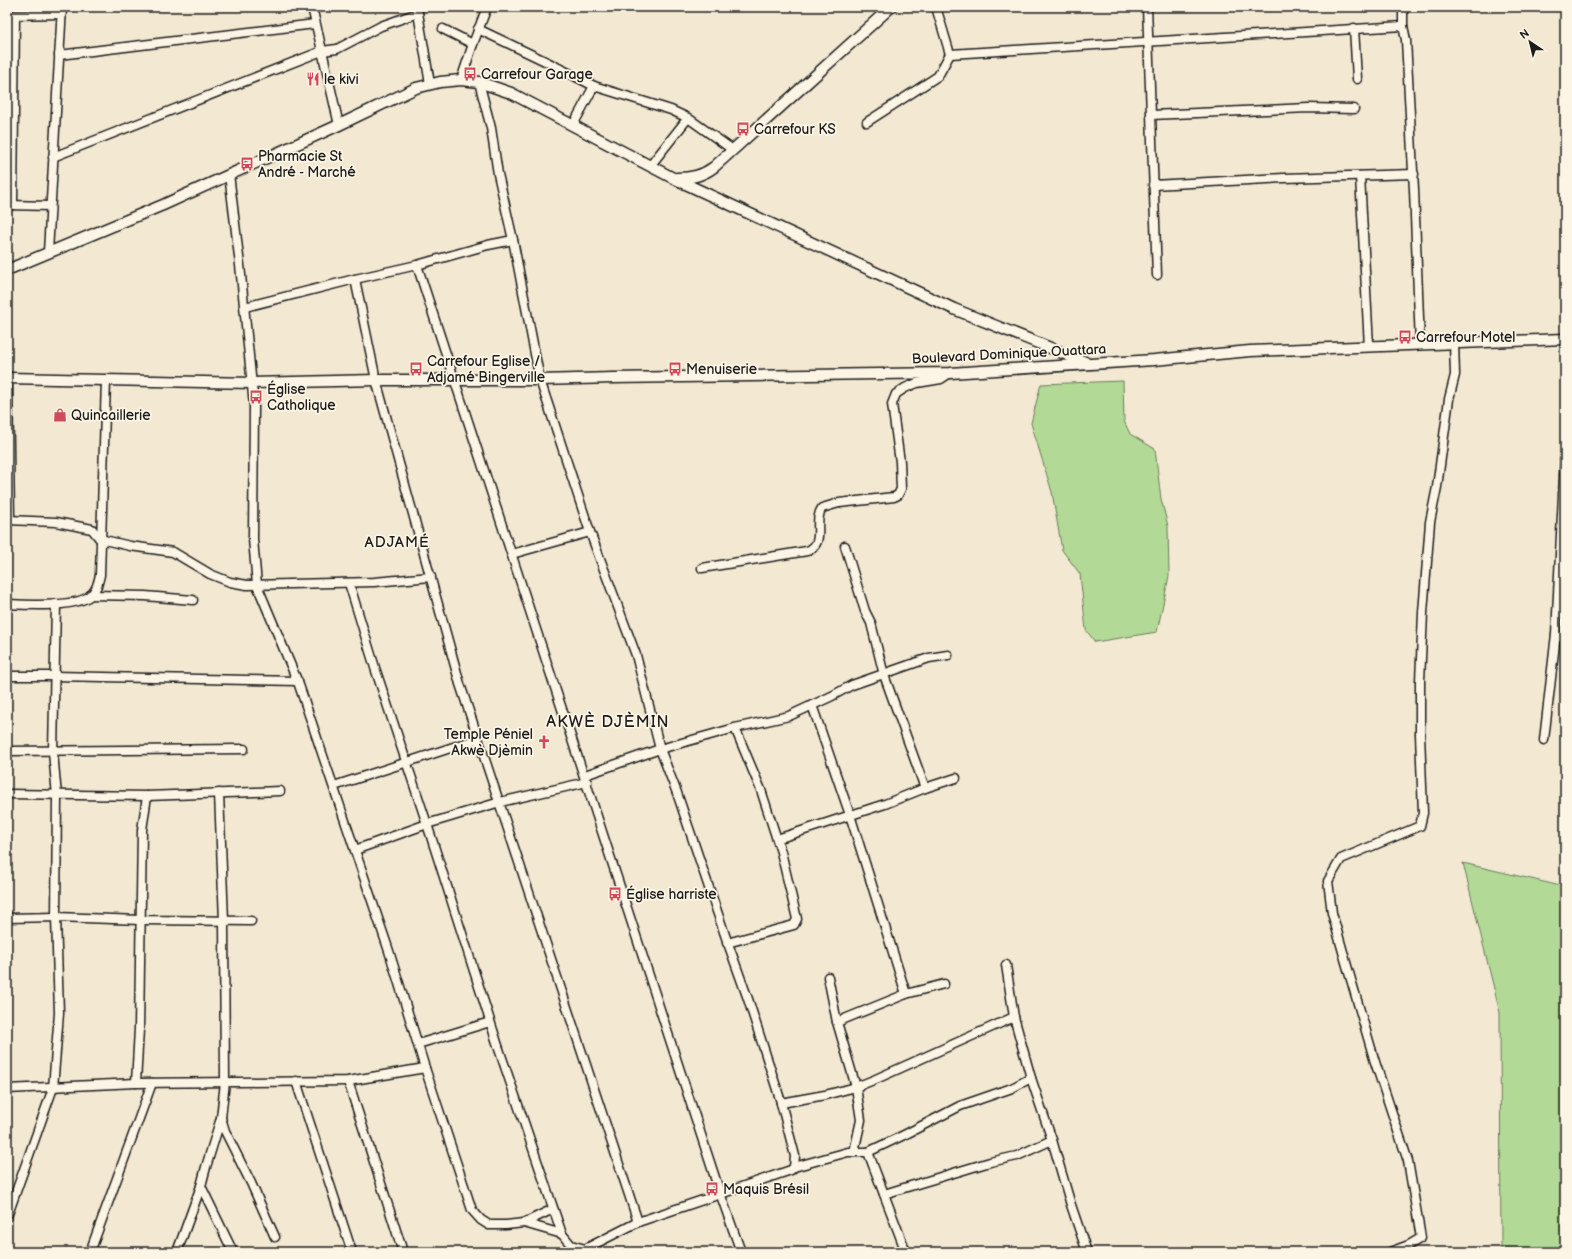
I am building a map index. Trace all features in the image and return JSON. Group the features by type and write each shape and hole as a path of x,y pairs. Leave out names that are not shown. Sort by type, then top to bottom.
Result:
{"street":[{"path":"312,7 339,126"},
{"path":"461,80 472,44 487,7"},
{"path":"673,178 687,178 706,174 890,7"},
{"path":"867,122 938,76 950,54 936,7"},
{"path":"1147,7 1157,275"},
{"path":"1403,7 1403,26 1405,29 1406,40 1414,174 1420,344"},
{"path":"48,252 62,10 11,15 10,205 50,206"},
{"path":"53,157 322,51 337,49 381,26 418,10 430,84"},
{"path":"59,55 315,24"},
{"path":"950,54 1403,26"},
{"path":"1354,28 1357,79"},
{"path":"443,29 472,44"},
{"path":"478,29 594,86 671,110 688,118 733,150"},
{"path":"7,270 163,205 229,174 339,126 394,97 430,84 461,80 479,82 510,93 673,178 954,309 1088,363"},
{"path":"479,82 491,128 498,174 513,240 540,380 590,532 636,655 660,749 677,793 727,942 748,999 781,1104 795,1156 794,1167"},
{"path":"573,126 594,86"},
{"path":"1151,115 1301,108 1354,109"},
{"path":"650,166 688,118"},
{"path":"229,174 245,307 254,406 254,540 257,585 298,681 389,950 425,1068 472,1210 481,1220 489,1224 506,1225 524,1223 554,1209"},
{"path":"1153,185 1414,174"},
{"path":"1360,176 1368,347"},
{"path":"245,307 355,279 417,266 488,245 513,240"},
{"path":"417,266 586,779 720,1193 741,1252"},
{"path":"355,279 376,380 460,684 638,1222"},
{"name":"Boulevard Dominique Ouattara","path":"8,379 252,384 376,380 540,380 950,373 1088,363 1154,360 1250,351 1368,347 1454,342 1565,339"},
{"path":"1390,1252 1410,1245 1421,1238 1418,1214 1408,1161 1375,1062 1332,913 1328,881 1341,859 1420,826 1423,813 1420,718 1423,613 1430,522 1437,487 1449,399 1455,375 1454,342"},
{"path":"702,568 807,552 811,550 818,542 820,513 822,508 839,503 894,497 898,494 901,489 900,462 892,404 896,394 917,383 941,379 950,373"},
{"path":"8,379 8,520 56,522 82,526 92,529 100,539 130,546 173,552 210,574 230,582 257,585 350,583 431,577"},
{"path":"90,596 96,588 100,575 106,380"},
{"path":"1544,740 1556,634 1565,455"},
{"path":"512,554 590,532"},
{"path":"845,546 865,611 871,622 884,675 925,788"},
{"path":"350,583 376,671 427,824 490,1022 562,1234 571,1245 585,1249 638,1222 791,1170 794,1167 848,1152 868,1152 960,1106 1012,1088 1031,1078"},
{"path":"7,604 56,604 80,600 90,596 145,596 193,600"},
{"path":"7,1217 53,1088 59,1013 56,917 56,796 53,752 56,604"},
{"path":"1556,634 1565,640"},
{"path":"355,850 427,824 500,802 586,779 660,749 735,728 788,716 852,685 929,658 948,655"},
{"path":"7,676 298,681"},
{"path":"812,705 850,815 906,994"},
{"path":"727,942 794,925 797,919 777,839 761,790 735,728"},
{"path":"334,786 478,739"},
{"path":"7,751 53,752 244,749"},
{"path":"777,839 885,804 925,788 956,778"},
{"path":"7,794 56,796 147,796 280,790"},
{"path":"178,1252 201,1186 221,1118 225,1082 224,921 219,793"},
{"path":"136,1083 139,1029 142,830 147,796"},
{"path":"7,918 56,917 141,920 251,921"},
{"path":"1006,965 1014,1017 1031,1078 1052,1140 1070,1205 1087,1252"},
{"path":"828,977 837,1022 856,1086 861,1120 854,1152"},
{"path":"837,1022 906,994 944,984"},
{"path":"781,1104 825,1095 876,1079 1014,1017"},
{"path":"418,1044 490,1022"},
{"path":"7,1089 136,1083 348,1081 425,1068"},
{"path":"296,1081 352,1252"},
{"path":"348,1081 403,1252"},
{"path":"90,1252 152,1083"},
{"path":"221,1118 230,1144 252,1183 275,1237"},
{"path":"884,1194 990,1162 1017,1156 1052,1140"},
{"path":"868,1152 906,1252"},
{"path":"201,1186 233,1252"},
{"path":"524,1223 562,1234"}],"green space":[{"path":"1123,381 1124,421 1130,434 1155,449 1161,499 1168,526 1169,576 1157,632 1095,642 1086,630 1080,574 1062,550 1052,492 1031,423 1041,384"},
{"path":"1463,863 1565,887 1565,1252 1501,1252 1500,1013"}],"place":[{"name":"Carrefour Garage","path":"470,74"},
{"name":"le kivi","path":"313,79"},
{"name":"Carrefour KS","path":"743,129"},
{"name":"Pharmacie St André - Marché","path":"247,164"},
{"name":"Carrefour Motel","path":"1405,337"},
{"name":"Carrefour Eglise / Adjamé Bingerville","path":"416,369"},
{"name":"Menuiserie","path":"675,369"},
{"name":"Église Catholique","path":"256,397"},
{"name":"Quincaillerie","path":"60,415"},
{"name":"Temple Péniel Akwè Djèmin","path":"544,742"},
{"name":"Église harriste","path":"615,894"},
{"name":"Maquis Brésil","path":"712,1189"}],"district":[{"name":"ADJAMÉ","path":"397,542"},
{"name":"AKWÈ DJÈMIN","path":"608,722"}]}
